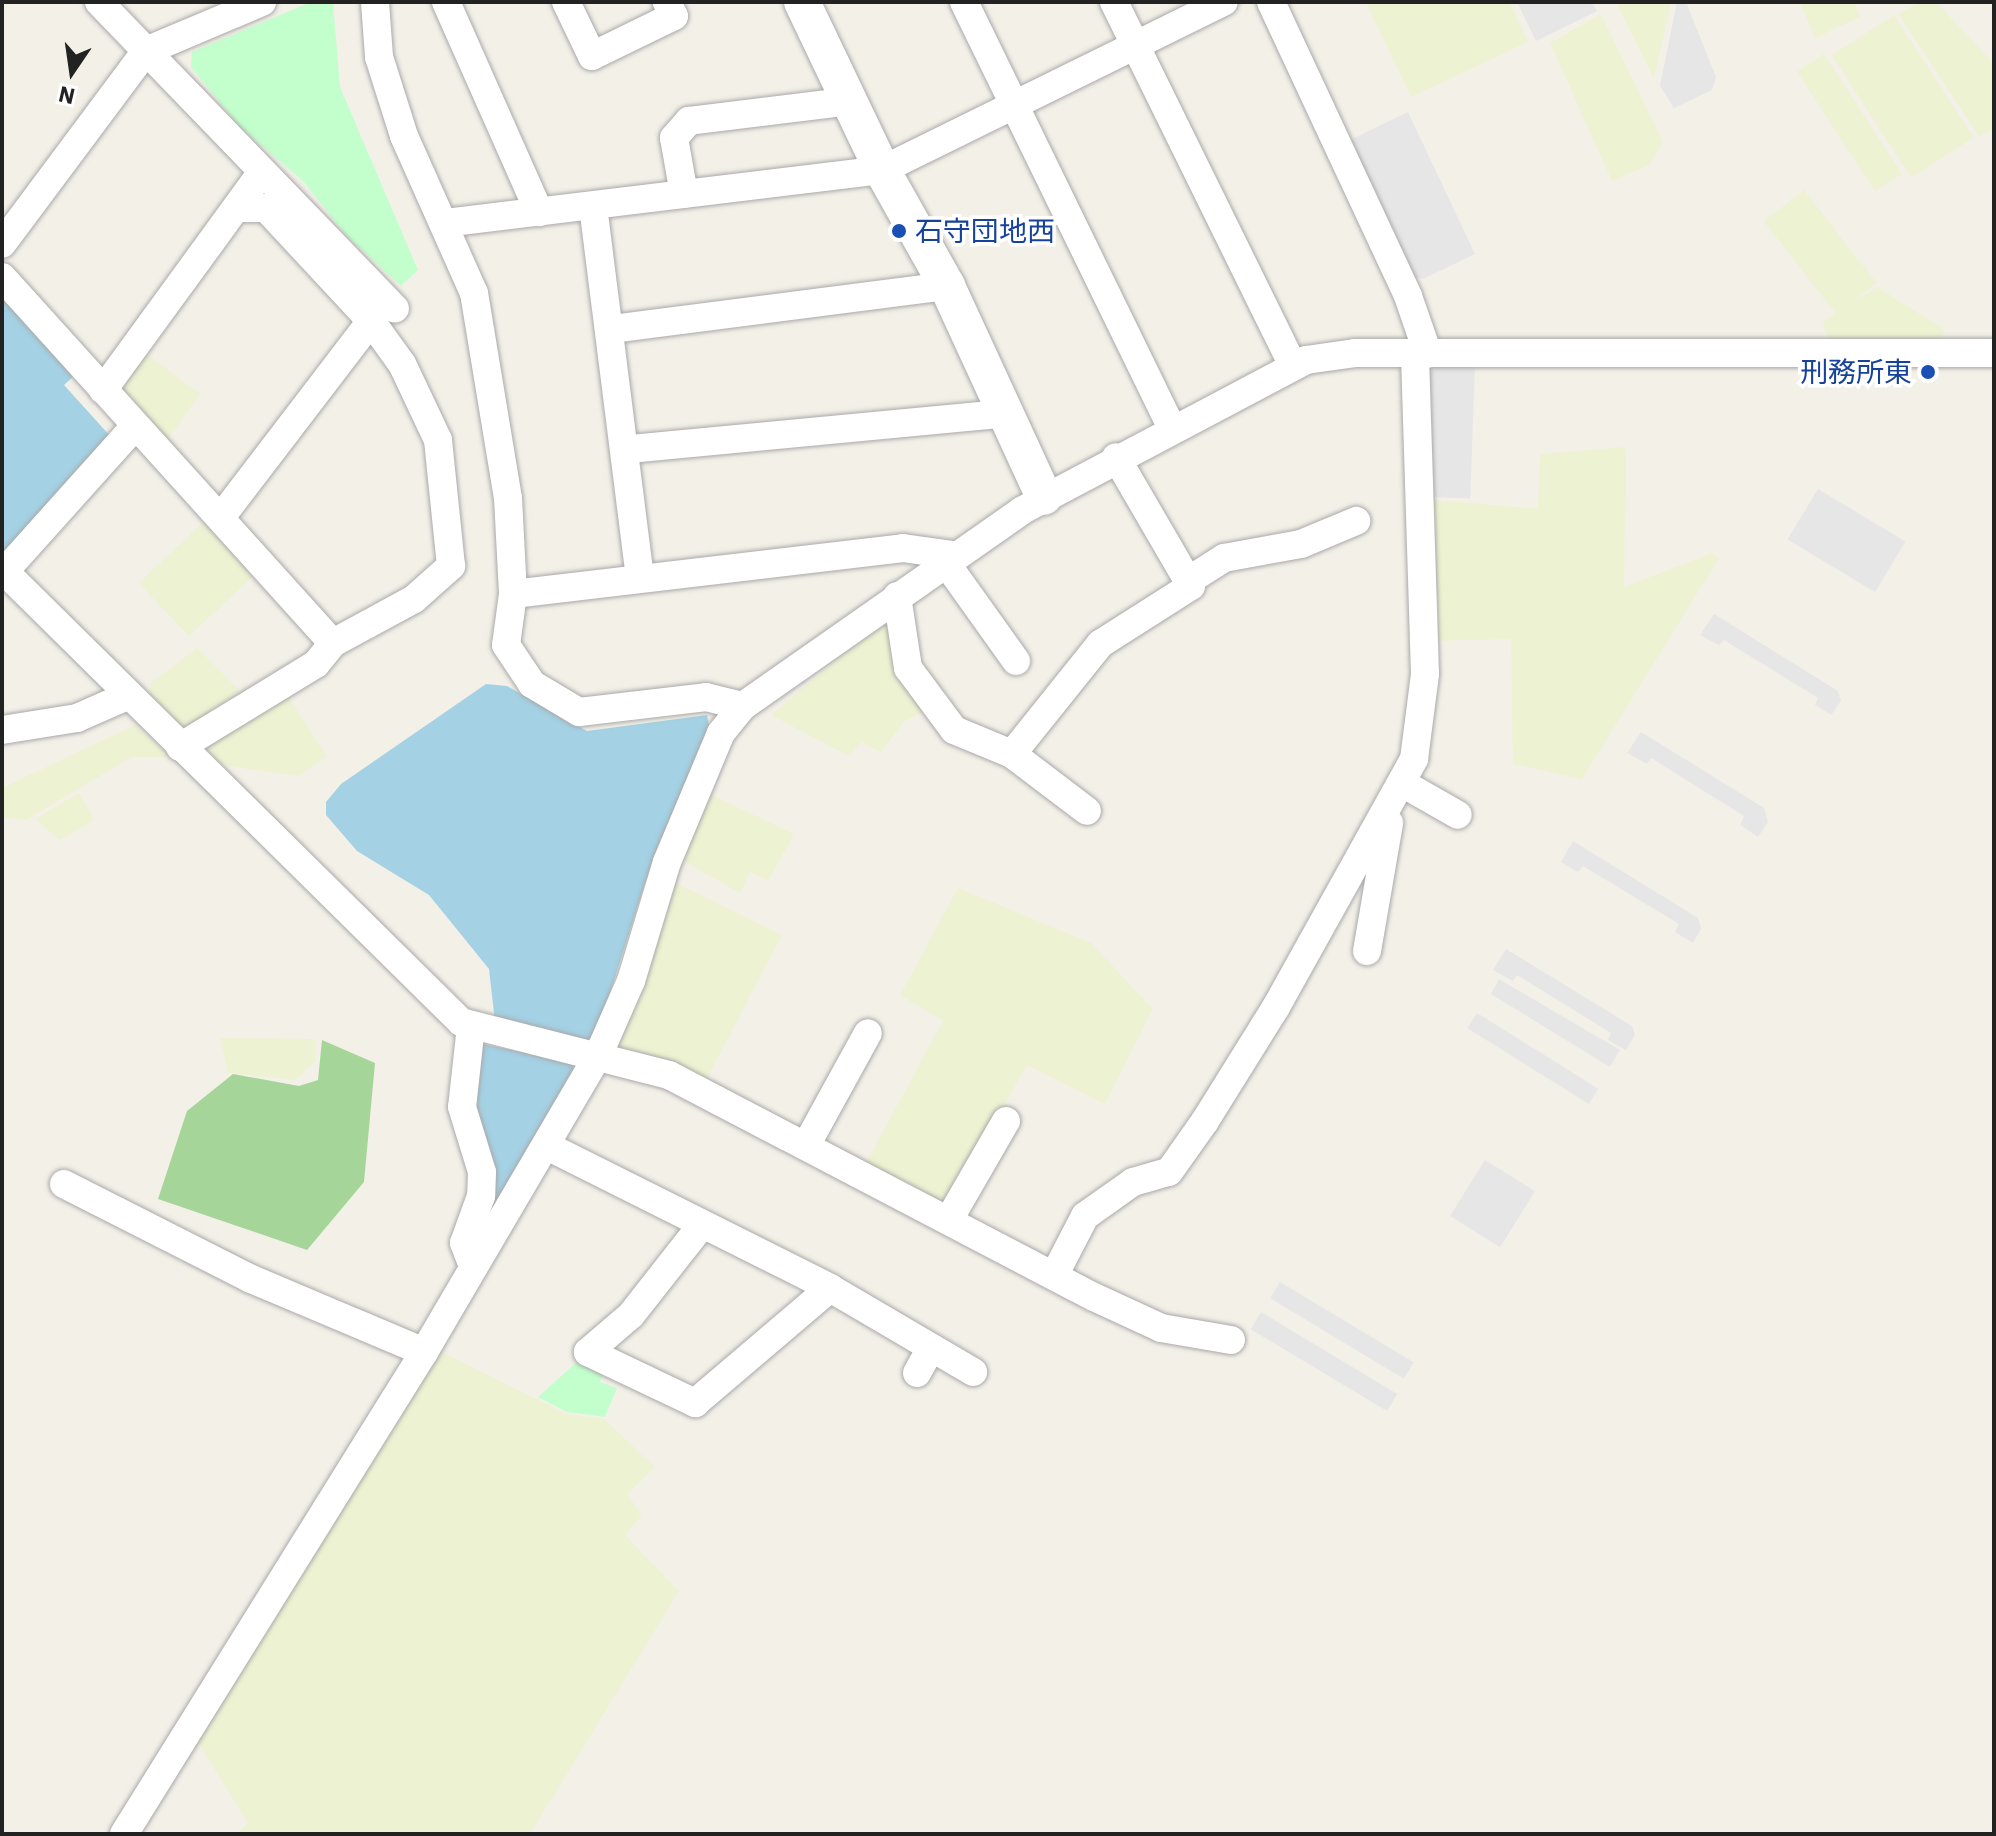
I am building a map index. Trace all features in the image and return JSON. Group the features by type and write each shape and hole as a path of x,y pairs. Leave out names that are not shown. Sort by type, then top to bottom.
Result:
{"street":[{"path":"99,2 262,172 383,315 438,440 451,566 414,599 333,643 316,664 180,747"},
{"path":"2,244 146,51 262,2"},
{"path":"375,2 379,57 395,110 474,293 508,498 513,594 506,645 516,665 532,684 579,712 706,697 743,706"},
{"path":"446,2 539,212"},
{"path":"566,2 592,56 674,16 667,2"},
{"path":"802,2 882,170 947,286 1044,497"},
{"path":"964,2 1171,427"},
{"path":"1114,2 1292,364"},
{"path":"445,223 882,170 1224,2"},
{"path":"1056,1272 1085,1216 1133,1182 1169,1172 1178,1160 1276,1007 1398,790 1422,731 1425,674 1422,354 1408,296 1271,2"},
{"path":"684,194 674,138 689,121 851,101"},
{"path":"103,390 240,208 262,172"},
{"path":"593,206 629,449 640,578"},
{"path":"240,208 266,208 383,315"},
{"path":"2,277 134,427 221,517 333,643"},
{"path":"611,329 947,286"},
{"path":"221,517 383,315"},
{"path":"124,1834 424,1352 598,1056 631,981 667,862 721,733 743,706 948,558 1044,497 1292,364 1336,354 1994,353"},
{"path":"629,449 1008,413"},
{"path":"134,427 3,570 127,696 471,1026 669,1075 808,1142 1161,1328 1231,1340"},
{"path":"1012,754 1100,644 1191,586 1116,457"},
{"path":"1188,581 1224,558 1301,544 1356,521"},
{"path":"513,594 903,548 948,558 1016,661"},
{"path":"897,596 908,668 954,730 1012,754 1087,811"},
{"path":"2,730 77,718 127,696"},
{"path":"1398,790 1458,815"},
{"path":"1367,951 1398,790"},
{"path":"471,1026 462,1107 482,1172 481,1196 464,1243 473,1266"},
{"path":"808,1142 868,1033"},
{"path":"950,1218 1006,1121"},
{"path":"547,1146 701,1226 830,1288 973,1372"},
{"path":"64,1184 249,1278 424,1352"},
{"path":"701,1226 631,1315 588,1352 695,1403 830,1288"},
{"path":"917,1373 931,1348"}],"green space":[{"path":"311,2 333,2 340,87 418,270 401,286 346,235 303,181 240,127 191,67 192,52"},
{"path":"1366,2 1509,2 1528,42 1411,97"},
{"path":"1671,2 1654,79 1616,3"},
{"path":"1800,2 1854,2 1860,17 1815,38"},
{"path":"1921,2 1936,2 1994,64 1994,129 1979,136 1898,14"},
{"path":"1601,14 1663,142 1649,165 1612,181 1550,43"},
{"path":"1894,15 1974,137 1911,178 1832,55"},
{"path":"1824,54 1902,174 1875,191 1797,71"},
{"path":"1804,190 1877,283 1836,314 1764,221"},
{"path":"1877,287 1945,330 1940,340 1830,341 1822,322"},
{"path":"145,353 200,394 165,443 122,396 123,383"},
{"path":"1626,447 1624,587 1712,553 1719,558 1582,779 1513,764 1511,639 1431,641 1425,499 1538,509 1540,454"},
{"path":"204,522 254,575 189,636 139,583"},
{"path":"890,614 928,709 903,722 881,752 862,742 849,756 771,715"},
{"path":"197,648 240,691 187,727 171,727 147,705 151,683"},
{"path":"286,693 327,757 298,776 227,766 201,752 199,745"},
{"path":"135,725 170,757 132,757 26,820 2,817 2,788"},
{"path":"703,791 794,834 768,881 750,872 740,893 678,858"},
{"path":"79,793 94,820 60,840 35,819"},
{"path":"668,879 782,935 705,1082 614,1053"},
{"path":"958,888 1091,943 1153,1009 1105,1104 1027,1065 947,1204 866,1163 943,1021 900,995"},
{"path":"220,1038 315,1039 315,1062 295,1080 228,1073"},
{"path":"322,1040 375,1063 364,1182 307,1250 158,1199 187,1111 233,1074 299,1086 318,1080"},
{"path":"432,1347 566,1414 604,1419 655,1467 627,1494 642,1515 625,1535 679,1591 530,1834 237,1834 248,1823 196,1739"},
{"path":"579,1360 604,1372 600,1382 617,1388 605,1417 567,1412 538,1397"}],"shaded area":[{"path":"1517,2 1592,2 1597,11 1536,41"},
{"path":"1677,2 1686,2 1716,77 1712,90 1674,108 1660,86"},
{"path":"1408,112 1475,254 1423,279 1415,277 1350,140"},
{"path":"1428,363 1475,365 1470,499 1423,497"},
{"path":"1818,489 1905,542 1875,592 1788,540"},
{"path":"1714,614 1838,691 1841,701 1831,715 1815,705 1818,698 1724,640 1719,645 1700,635"},
{"path":"1641,732 1764,808 1768,822 1758,837 1740,825 1744,816 1651,758 1647,764 1627,753"},
{"path":"1573,841 1698,918 1701,929 1693,943 1675,932 1679,924 1583,866 1578,872 1561,862"},
{"path":"1506,949 1632,1026 1635,1035 1626,1050 1608,1040 1611,1033 1517,975 1513,981 1493,970"},
{"path":"1499,979 1620,1050 1610,1067 1491,994"},
{"path":"1477,1013 1598,1089 1589,1104 1467,1028"},
{"path":"1485,1160 1535,1191 1500,1247 1450,1216"},
{"path":"1280,1282 1414,1362 1404,1379 1270,1298"},
{"path":"1261,1312 1397,1394 1387,1411 1251,1329"}],"water":[{"path":"2,295 75,375 64,385 111,437 10,553 2,552"},
{"path":"486,684 507,686 587,731 707,715 711,735 645,883 597,1034 585,1042 495,1022 489,969 429,895 357,851 326,815 326,802 341,784"},
{"path":"482,1044 571,1062 576,1075 486,1225 495,1172 473,1098"}],"place":[{"name":"石守団地西","path":"899,231"},
{"name":"刑務所東","path":"1928,372"}]}
